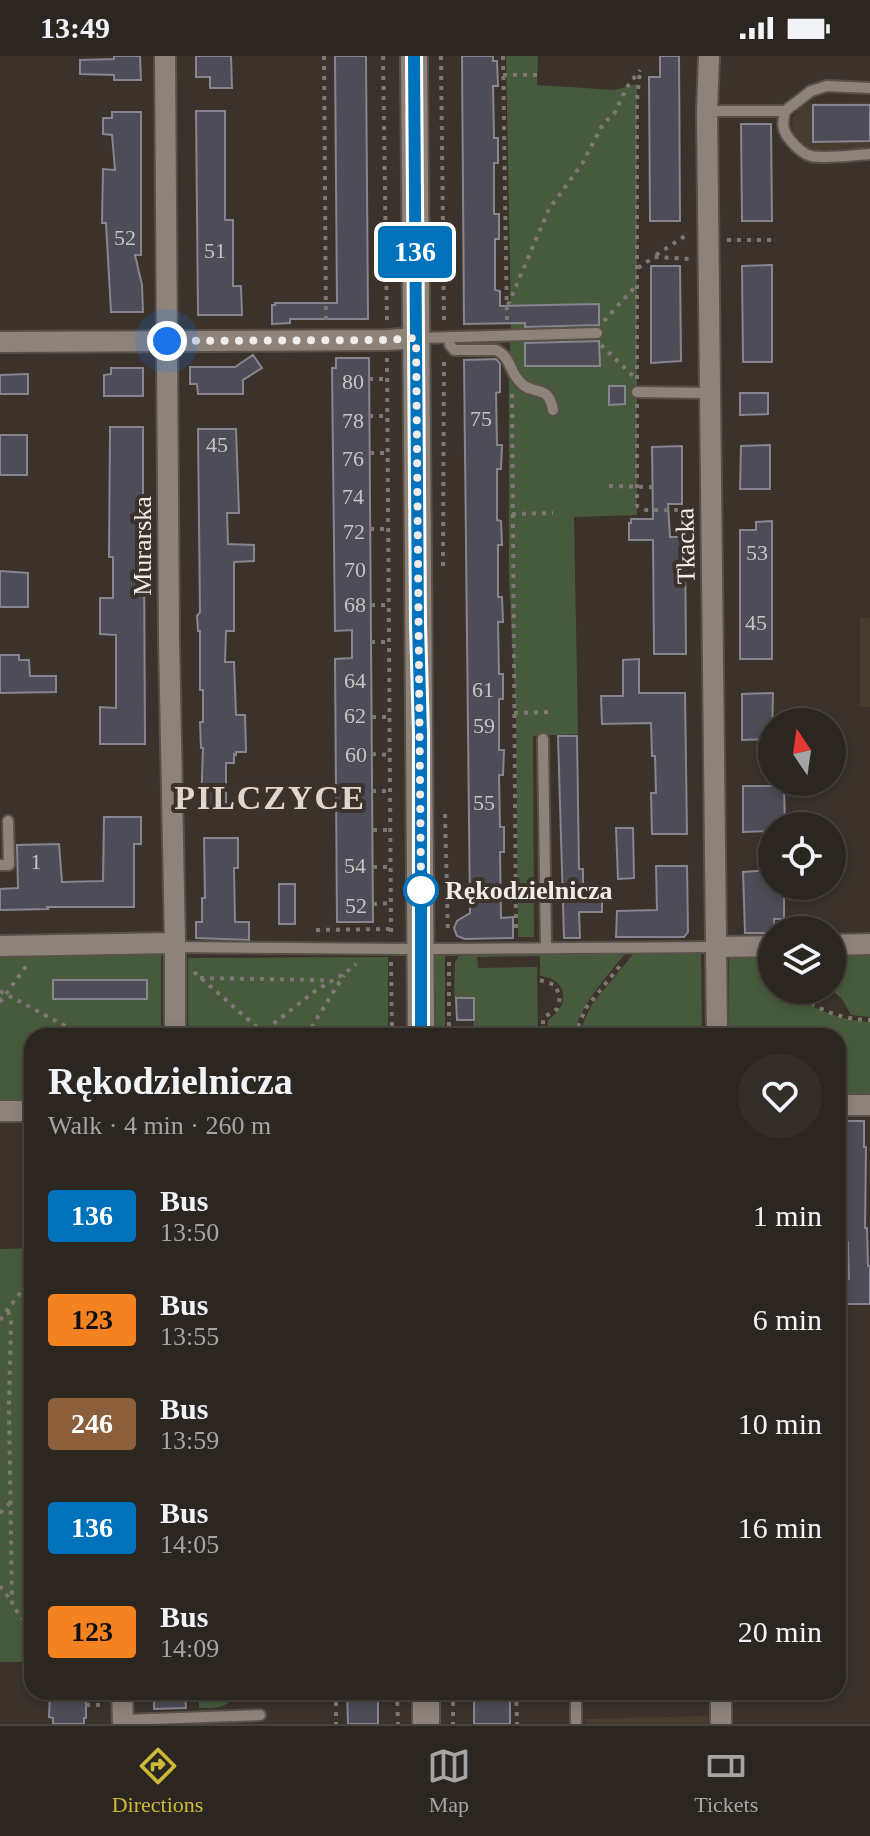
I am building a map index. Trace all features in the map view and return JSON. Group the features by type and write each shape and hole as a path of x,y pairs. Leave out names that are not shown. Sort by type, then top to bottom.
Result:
{"street":[{"name":"Murarska","path":"165,56 175,1028"},
{"path":"414,56 421,1028"},
{"name":"Tkacka","path":"709,56 700,236 709,393 717,1028"},
{"path":"0,342 416,338"},
{"path":"846,945 870,944"},
{"path":"0,946 175,949"},
{"path":"715,947 758,946"},
{"path":"846,1105 870,1105"},
{"path":"0,1111 24,1111"},
{"path":"426,1700 426,1724"},
{"path":"721,1700 721,1724"}],"lane":[{"path":"707,111 785,111 811,91 827,86 870,88"},
{"path":"785,111 782,125 785,133 801,152 811,156 870,154"},
{"path":"416,338 597,333"},
{"path":"446,337 454,350 496,350 503,353 518,381 547,394 553,410"},
{"path":"637,392 709,393"},
{"path":"543,739 546,947"},
{"path":"0,865 9,865 8,821"},
{"path":"429,949 715,947"},
{"path":"175,949 411,949"},
{"path":"576,1700 576,1724"},
{"path":"119,1710 260,1715"}],"path":[{"path":"324,56 326,340"},
{"path":"383,56 392,1028"},
{"path":"441,56 446,337 443,576"},
{"path":"503,56 507,334"},
{"path":"508,307 549,209 582,164 603,124 614,114 627,87 640,70 637,101 638,268 637,380 596,341 598,327 637,284"},
{"path":"503,75 537,75"},
{"path":"638,268 654,257 700,236 776,240"},
{"path":"654,257 698,260"},
{"path":"369,379 387,379"},
{"path":"516,948 512,393 518,381"},
{"path":"637,392 637,506 646,510 710,510"},
{"path":"369,416 388,416"},
{"path":"370,453 389,453"},
{"path":"609,486 652,487"},
{"path":"512,514 553,513"},
{"path":"370,529 389,529"},
{"path":"371,605 389,605"},
{"path":"371,642 389,642"},
{"path":"514,713 552,712"},
{"path":"372,717 390,717"},
{"path":"372,754 391,755"},
{"path":"372,791 391,791"},
{"path":"445,814 449,1028"},
{"path":"373,830 391,830"},
{"path":"373,867 391,867"},
{"path":"373,904 391,903"},
{"path":"316,930 391,929"},
{"path":"0,1002 42,945"},
{"path":"577,1028 586,1008 636,946"},
{"path":"175,949 200,978 255,1028"},
{"path":"271,1028 315,991 345,973 311,1028"},
{"path":"200,978 330,982"},
{"path":"540,980 552,983 560,997 557,1009 543,1018 543,1028"},
{"path":"0,991 69,1028"},
{"path":"814,1004 839,1016 870,1020"},
{"path":"0,1320 24,1288"},
{"path":"8,1311 11,1322 12,1603"},
{"path":"0,1513 12,1501"},
{"path":"0,1586 24,1619"},
{"path":"336,1700 336,1724"},
{"path":"397,1700 398,1724"},
{"path":"453,1700 453,1724"},
{"path":"516,1700 517,1724"},
{"path":"86,1705 119,1710"}],"shaded area":[{"path":"870,102 870,148 818,150 808,148 793,133 792,118 801,106 810,103"},
{"path":"860,618 870,618 870,707 860,707"},
{"path":"707,1716 708,1724 585,1724 585,1719"}],"green space":[{"path":"506,56 538,56 537,85 615,90 637,84 637,515 574,517 578,734 533,736 534,937 518,937 516,716 509,578 511,323"},
{"path":"161,949 161,1028 24,1028 24,1099 0,1099 0,952"},
{"path":"671,950 701,953 702,1028 581,1028 592,1004 635,952"},
{"path":"846,950 870,950 870,1017 851,1015 845,1004"},
{"path":"445,953 445,1028 436,1028 436,989 430,986 429,956"},
{"path":"476,953 626,953 588,1002 575,1028 547,1028 548,1020 560,1008 563,994 557,982 540,976 540,956 477,957 478,968 537,967 538,1028 473,1028 474,998 454,998 455,962 459,956"},
{"path":"729,954 758,955 758,1004 810,1004 828,1014 870,1022 870,1093 846,1093 846,1028 729,1028"},
{"path":"388,957 388,1028 188,1028 188,958"},
{"path":"24,1248 24,1662 0,1662 0,1249"},
{"path":"199,1700 230,1700 216,1708 199,1708"}],"building":[{"path":"114,56 140,56 141,80 114,80 114,75 80,74 80,60 114,59"},
{"path":"196,56 231,56 232,88 210,88 210,77 196,77"},
{"path":"335,56 366,56 368,319 290,319 290,323 272,324 272,305 275,303 337,303"},
{"path":"462,56 493,56 493,61 497,61 498,86 493,86 494,138 498,138 498,163 494,163 494,214 499,214 499,239 495,239 495,290 500,291 500,306 599,304 599,325 525,327 525,323 464,324"},
{"path":"660,56 679,56 680,221 650,221 649,77 660,77"},
{"path":"813,105 870,105 870,141 813,142"},
{"path":"196,111 225,111 225,220 233,220 233,286 241,286 242,315 198,315"},
{"path":"112,112 141,112 141,255 135,255 142,285 143,312 111,312 106,223 102,223 103,169 115,170 112,135 103,134 103,118 112,118"},
{"path":"741,124 771,124 772,221 742,221"},
{"path":"772,265 772,362 743,362 742,266"},
{"path":"651,266 680,266 681,361 651,363"},
{"path":"599,341 600,366 525,366 525,343"},
{"path":"253,355 262,368 243,380 243,394 198,394 197,384 190,384 190,367 235,367"},
{"path":"336,358 369,358 373,922 337,922 335,659 352,658 352,630 335,631 332,368 336,368"},
{"path":"496,359 500,364 500,392 496,393 497,445 502,445 501,469 497,469 497,520 501,521 502,545 498,545 498,597 502,597 503,622 498,622 499,674 503,674 503,699 499,699 499,750 504,750 503,775 499,775 500,827 504,827 504,852 500,852 501,918 513,917 513,938 465,939 457,936 454,928 457,921 470,913 464,360"},
{"path":"111,368 143,368 143,396 104,396 104,375 111,374"},
{"path":"28,374 28,394 0,394 0,375"},
{"path":"609,386 625,386 625,404 609,405"},
{"path":"740,393 768,393 768,414 740,415"},
{"path":"110,427 143,427 143,501 152,507 143,514 141,544 144,544 145,744 100,744 100,707 116,708 116,635 100,634 100,598 113,598 113,557 109,557"},
{"path":"198,429 236,429 239,513 227,513 228,544 254,545 254,561 234,562 234,631 226,631 225,662 234,662 236,715 245,715 246,752 236,752 234,763 226,763 226,808 201,807 203,748 200,722 203,722 203,690 200,690 197,616 200,612"},
{"path":"0,435 27,435 27,475 0,475"},
{"path":"770,445 770,489 740,489 741,446"},
{"path":"682,446 682,504 668,504 670,537 685,537 686,654 654,654 653,540 629,540 629,523 631,519 653,519 652,447"},
{"path":"772,521 772,659 740,659 740,530 756,530 756,522"},
{"path":"0,571 28,573 28,607 0,607"},
{"path":"0,655 19,655 19,660 29,660 30,676 56,676 56,692 0,693"},
{"path":"639,659 639,693 685,693 687,834 652,834 651,793 656,793 651,723 602,724 601,696 623,696 623,660"},
{"path":"773,693 773,708 758,708 758,739 742,740 742,694"},
{"path":"558,736 577,736 579,869 583,869 583,894 602,894 602,912 579,912 580,938 564,938"},
{"path":"743,786 758,786 758,796 784,796 785,812 758,812 758,831 743,832"},
{"path":"104,817 141,817 141,844 134,844 134,907 0,910 0,889 18,888 17,845 59,844 62,882 103,881"},
{"path":"616,828 633,828 634,878 618,879"},
{"path":"204,838 238,838 238,868 234,868 235,922 249,922 249,940 196,938 196,922 202,922 202,898 205,898"},
{"path":"656,866 687,866 688,932 684,937 616,937 617,911 657,910"},
{"path":"758,871 758,900 784,900 784,916 758,916 758,933 745,933 743,872"},
{"path":"279,884 295,884 295,924 279,924"},
{"path":"53,980 147,980 147,999 53,999"},
{"path":"456,998 474,998 474,1020 457,1020"},
{"path":"846,1121 864,1121 865,1228 870,1266 870,1304 846,1304"},
{"path":"50,1700 86,1700 84,1724 53,1724 53,1718 49,1717"},
{"path":"154,1700 186,1700 186,1708 154,1709"},
{"path":"347,1700 378,1700 378,1724 348,1724"},
{"path":"474,1700 510,1700 510,1724 474,1724"}],"bus line":[{"name":"136","path":"414,56 421,1028"}],"place":[{"name":"Rękodzielnicza","path":"421,890"}],"district":[{"name":"PILCZYCE","path":"270,797"}],"route":[{"path":"167,341 416,338 421,890"}]}
